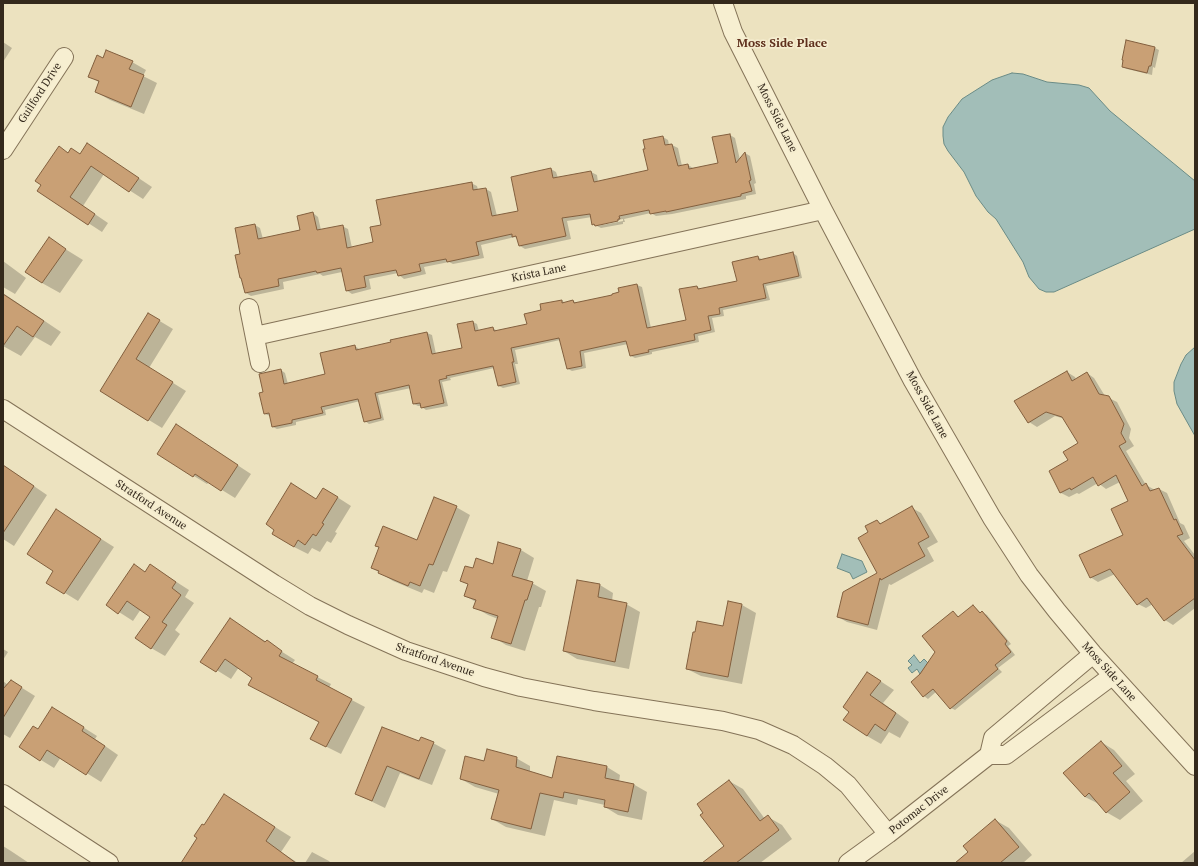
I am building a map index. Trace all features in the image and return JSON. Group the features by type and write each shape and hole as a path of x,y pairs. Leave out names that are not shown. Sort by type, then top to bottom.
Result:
{"street":[{"name":"Moss Side Lane","path":"723,3 733,32 822,210 913,381 992,518 1043,593 1112,676 1195,766"},
{"name":"Guilford Drive","path":"3,150 64,57"},
{"name":"Krista Lane","path":"255,336 822,210"},
{"path":"249,308 260,363"},
{"name":"Stratford Avenue","path":"3,409 274,584 310,606 348,625 406,651 499,681 594,702 723,721 759,730 793,745 825,766 848,785 888,834"},
{"path":"1093,654 993,738 989,755 1006,755 1112,676"},
{"name":"Potomac Drive","path":"848,863 888,834 989,755"},
{"path":"3,794 109,863"}],"water":[{"path":"1012,73 1023,74 1047,82 1079,85 1089,88 1110,111 1195,181 1195,229 1054,292 1046,292 1039,289 1029,277 1023,262 996,219 988,212 976,196 964,172 944,144 943,136 943,127 948,117 962,99 992,80"},
{"path":"1195,347 1195,436 1177,404 1174,391 1174,382 1186,355"},
{"path":"842,554 862,561 867,572 853,579 850,573 837,568"},
{"path":"914,655 920,663 924,659 929,664 920,674 917,669 912,673 908,668 912,665 908,661"}],"building":[{"path":"1126,40 1155,47 1151,66 1149,66 1147,73 1122,67"},
{"path":"106,50 133,61 129,69 144,75 131,107 95,92 99,81 88,77 97,55 103,58"},
{"path":"730,134 736,163 745,152 751,180 749,181 752,191 741,194 741,196 666,212 650,214 649,210 619,216 620,219 618,219 618,221 595,226 594,224 592,225 590,214 562,218 566,236 519,246 516,236 512,237 512,234 476,242 479,255 447,262 446,259 419,264 421,271 398,276 396,270 364,276 366,287 346,291 341,268 317,273 316,271 278,279 279,286 245,293 240,278 235,255 240,254 235,228 255,224 258,239 300,230 297,216 313,212 317,230 343,225 347,248 373,242 370,227 381,225 376,200 472,182 473,190 486,188 492,216 518,211 511,177 551,168 553,178 591,171 594,182 648,170 643,149 645,149 643,140 663,136 665,145 672,144 678,166 688,164 689,169 718,163 712,137"},
{"path":"87,143 139,178 129,192 91,166 70,197 95,214 88,225 37,191 41,185 35,181 59,146 68,153 71,148 80,154"},
{"path":"49,237 66,249 42,283 25,272"},
{"path":"793,252 799,276 763,284 766,298 719,308 720,314 708,316 711,330 694,334 695,340 648,350 649,352 630,356 626,341 580,351 582,366 567,369 559,338 511,348 516,382 498,386 493,366 446,376 447,378 439,380 444,403 421,408 420,403 413,404 409,385 375,393 381,418 364,422 358,399 321,407 323,413 292,420 292,423 272,427 269,413 264,414 259,393 263,392 259,374 281,369 284,384 325,374 320,353 355,345 356,350 391,342 390,340 427,332 432,354 462,348 457,324 473,321 475,331 493,327 494,331 527,324 524,314 541,310 540,304 562,300 562,303 573,300 574,303 612,295 619,292 618,288 637,284 647,328 686,320 679,289 697,286 698,289 737,281 732,262 758,256 759,260"},
{"path":"3,294 44,321 33,337 17,326 3,346"},
{"path":"148,313 160,320 136,359 173,382 148,421 100,391"},
{"path":"1067,371 1072,381 1087,372 1099,394 1109,396 1124,424 1121,433 1126,442 1119,446 1142,486 1146,483 1150,491 1159,488 1174,520 1176,519 1183,534 1177,536 1195,560 1195,598 1164,621 1147,598 1137,605 1110,569 1090,578 1079,555 1123,535 1111,509 1128,501 1116,475 1098,486 1093,477 1071,490 1070,488 1060,493 1049,471 1068,460 1063,452 1078,443 1062,417 1046,412 1028,423 1014,401"},
{"path":"176,424 238,465 221,491 195,474 193,477 157,454"},
{"path":"3,465 34,486 3,533"},
{"path":"291,483 316,499 323,488 338,497 316,536 313,534 305,545 298,540 294,547 272,534 274,530 266,524"},
{"path":"434,497 457,506 433,565 429,564 420,586 410,582 408,586 378,573 379,571 371,568 379,547 375,546 383,526 417,540"},
{"path":"912,506 929,537 918,543 925,556 881,580 880,578 868,625 837,617 843,592 877,573 858,538 868,532 865,526 877,520 880,524"},
{"path":"56,509 101,539 64,594 46,583 53,571 27,554"},
{"path":"498,542 521,549 512,576 533,582 527,600 525,600 511,644 491,638 498,616 473,608 476,600 464,596 468,584 460,581 465,566 473,568 476,558 493,564"},
{"path":"134,564 145,572 150,564 176,582 172,588 181,595 162,622 167,625 151,649 135,638 150,617 127,601 118,614 106,605"},
{"path":"577,580 600,584 598,597 627,603 615,662 563,651"},
{"path":"728,601 742,604 728,677 686,669 693,632 695,632 697,621 723,626"},
{"path":"973,605 980,613 982,611 1007,641 1005,644 1011,652 995,665 998,669 950,709 933,689 923,697 911,682 920,674 935,652 922,636 953,611 958,617"},
{"path":"230,618 265,642 267,640 282,651 279,656 318,676 316,680 352,699 326,747 310,739 319,722 248,685 252,678 225,659 216,672 200,662"},
{"path":"867,672 881,681 870,695 896,713 885,731 875,724 867,736 843,720 849,712 843,707"},
{"path":"11,680 22,687 3,718 3,689"},
{"path":"52,707 84,727 82,731 105,746 86,775 47,750 40,761 19,747 33,726 38,729"},
{"path":"382,727 419,741 421,737 434,742 419,779 387,766 372,801 355,794"},
{"path":"1101,741 1122,766 1113,773 1130,792 1106,813 1089,793 1085,797 1063,773"},
{"path":"487,749 517,757 516,767 552,778 557,756 607,766 605,778 634,784 628,812 604,807 605,800 564,792 563,798 540,793 531,829 491,819 499,790 460,779 465,756 484,761"},
{"path":"729,780 760,821 768,815 779,830 736,863 702,863 724,846 700,815 703,813 697,804"},
{"path":"224,794 275,827 266,841 296,863 181,863 197,838 194,836 202,824 204,825"},
{"path":"995,819 1019,847 1000,863 955,863 968,852 963,846"}],"district":[{"name":"Moss Side Place","path":"782,44"}]}
